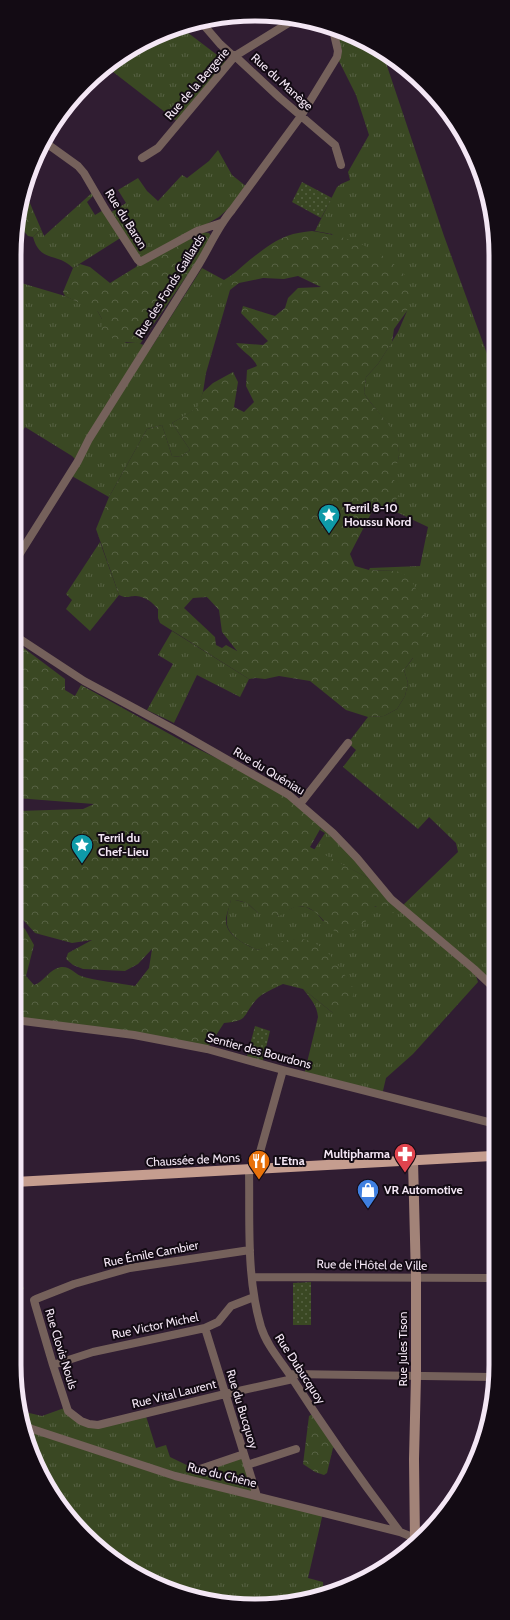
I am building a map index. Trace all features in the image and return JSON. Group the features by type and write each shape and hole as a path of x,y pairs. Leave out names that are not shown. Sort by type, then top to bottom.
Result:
{"main road":[{"name":"Chaussée de Mons","path":"21,1182 489,1156"}],"street":[{"name":"Rue de la Bergerie","path":"142,158 158,148 235,56 288,23"},
{"name":"Rue du Manège","path":"205,26 230,54 235,56 335,145 341,165"},
{"name":"Rue des Fonds Gaillards","path":"21,552 78,462 89,439 199,264 221,223 301,116 337,57 338,51 334,35"},
{"name":"Rue du Baron","path":"49,145 84,173 108,214 140,262 197,231 221,223"},
{"name":"Rue du Quéniau","path":"21,640 84,681 177,731 278,789 300,804 345,846 391,899 489,983"},
{"path":"300,804 348,743"},
{"name":"Sentier des Bourdons","path":"21,1021 134,1036 207,1049 283,1070 489,1122"},
{"name":"Rue Dubucquoy","path":"283,1070 252,1170 250,1250 254,1297 259,1319 266,1340 337,1446 400,1532"},
{"name":"Rue Jules Tison","path":"413,1161 416,1278 417,1533"},
{"name":"Rue Émile Cambier","path":"36,1299 74,1284 130,1268 250,1250"},
{"name":"Rue de l'Hôtel de Ville","path":"252,1277 489,1278"},
{"name":"Rue Victor Michel","path":"53,1365 100,1351 205,1328 218,1322 231,1306 254,1297"},
{"name":"Rue Clovis Nouls","path":"36,1299 34,1300 35,1304 67,1407"},
{"name":"Rue du Bucquoy","path":"205,1328 257,1496"},
{"name":"Rue Vital Laurent","path":"67,1407 71,1414 81,1421 98,1425 291,1377 488,1377"},
{"name":"Rue du Chêne","path":"30,1428 175,1476 400,1532 413,1537"},
{"path":"247,1465 296,1449"},
{"path":"197,1470 244,1454"}],"green space":[{"path":"186,31 229,64 179,123 111,70 138,52 165,39"},
{"path":"334,34 358,45 385,60 444,236 489,359 489,983 474,970 478,982 413,1054 386,1078 382,1095 304,1075 318,1017 315,1005 303,989 333,1013 296,939 257,950 236,938 232,934 227,924 227,913 231,899 247,903 258,913 277,916 296,906 306,907 316,912 323,921 377,906 396,903 401,907 458,852 456,843 429,817 418,829 343,767 356,750 348,743 368,717 384,716 397,709 405,696 408,683 404,670 413,658 396,571 369,570 370,568 420,566 428,527 390,509 396,501 392,489 391,477 399,457 398,445 395,436 386,421 364,393 366,377 378,364 398,332 407,311 332,234 315,231 337,187 350,180 348,172 369,135 356,95 337,57"},
{"path":"218,150 232,175 247,187 219,217 140,262 122,237 73,268 67,263 40,251 36,245 33,237 41,229 44,236 94,191 95,194 87,202 95,215 105,209 108,214 126,203 118,190 138,178 147,191 158,201 182,175 187,178 209,161"},
{"path":"302,182 332,198 321,218 292,202"},
{"path":"27,200 41,229 33,237 28,236 23,230"},
{"path":"197,231 209,233 211,236 195,264 140,344 121,341 101,333 102,319 98,312 65,296 63,292 73,268 80,264 90,267 110,283 136,267 140,262"},
{"path":"312,231 348,239 372,249 401,271 412,290 407,311 394,329 392,342 378,364 366,377 364,393 392,429 396,437 399,457 391,478 395,481 400,493 390,509 376,504 350,554 355,566 369,570 396,571 404,574 411,580 422,600 426,625 426,640 404,670 408,683 405,696 397,709 384,716 368,717 346,710 310,681 279,676 265,679 249,679 160,623 158,618 158,609 148,600 143,597 126,597 119,595 96,529 109,497 147,429 162,425 172,456 181,457 190,450 172,423 197,408 203,392 213,383 233,372 238,382 234,407 244,412 254,402 246,386 247,370 257,366 253,359 236,343 263,345 268,341 241,313 243,306 275,316 285,308 288,298 298,288 321,287 298,276 284,279 263,278 239,283 208,297 257,254 278,240 296,233","holes":["207,597 219,610 222,632 237,651 226,645 222,648 216,645 215,637 184,608 193,598"]},
{"path":"202,268 224,280 235,273 239,283 230,290 206,373 203,392 198,408 172,423 190,450 181,457 172,456 162,425 147,429 109,497 70,475 78,462 72,456 25,427 21,433 21,283 65,296 94,309 126,343 136,342 151,348"},
{"path":"100,542 119,595 90,631 66,609 72,600 66,594"},
{"path":"172,631 249,679 240,697 197,675 174,723 147,710 173,664 158,655"},
{"path":"21,646 65,679 65,690 75,696 81,685 184,742 267,783 323,824 310,847 376,882 396,903 396,909 393,913 384,913 380,911 377,906 375,906 370,917 363,924 347,933 340,933 334,931 312,910 305,907 295,907 283,914 270,916 258,913 244,902 231,900 226,918 226,924 228,929 236,938 247,945 257,950 286,940 306,940 315,943 331,956 354,989 351,1000 345,1010 333,1013 303,989 283,984 259,997 244,1017 238,1021 224,1023 207,1049 21,1021 21,926 25,929 34,945 26,976 34,985 53,970 64,967 87,978 135,986 149,968 152,949 138,964 125,971 83,969 73,965 66,959 68,953 92,940 72,943 35,933 21,918 21,811 83,809 94,804 21,798"},
{"path":"323,824 376,882 314,850 325,833 320,830"},
{"path":"255,1026 270,1031 262,1064 246,1060"},
{"path":"21,1281 24,1289 21,1290"},
{"path":"311,1282 311,1325 293,1325 293,1283"},
{"path":"67,1407 89,1424 145,1413 156,1448 166,1445 170,1457 197,1470 244,1454 257,1496 323,1513 308,1578 323,1582 324,1589 301,1595 255,1599 224,1597 209,1595 180,1587 138,1568 125,1560 101,1541 79,1519 60,1495 39,1455 25,1412 42,1416"},
{"path":"314,1413 337,1446 333,1448 327,1473 324,1475 315,1472 303,1464 309,1416"}],"place":[{"name":"Terril 8-10 Houssu Nord","path":"329,534"},
{"name":"Terril du Chef-Lieu","path":"82,864"},
{"name":"Multipharma","path":"405,1174"},
{"name":"L'Etna","path":"259,1180"},
{"name":"VR Automotive","path":"368,1210"}]}
